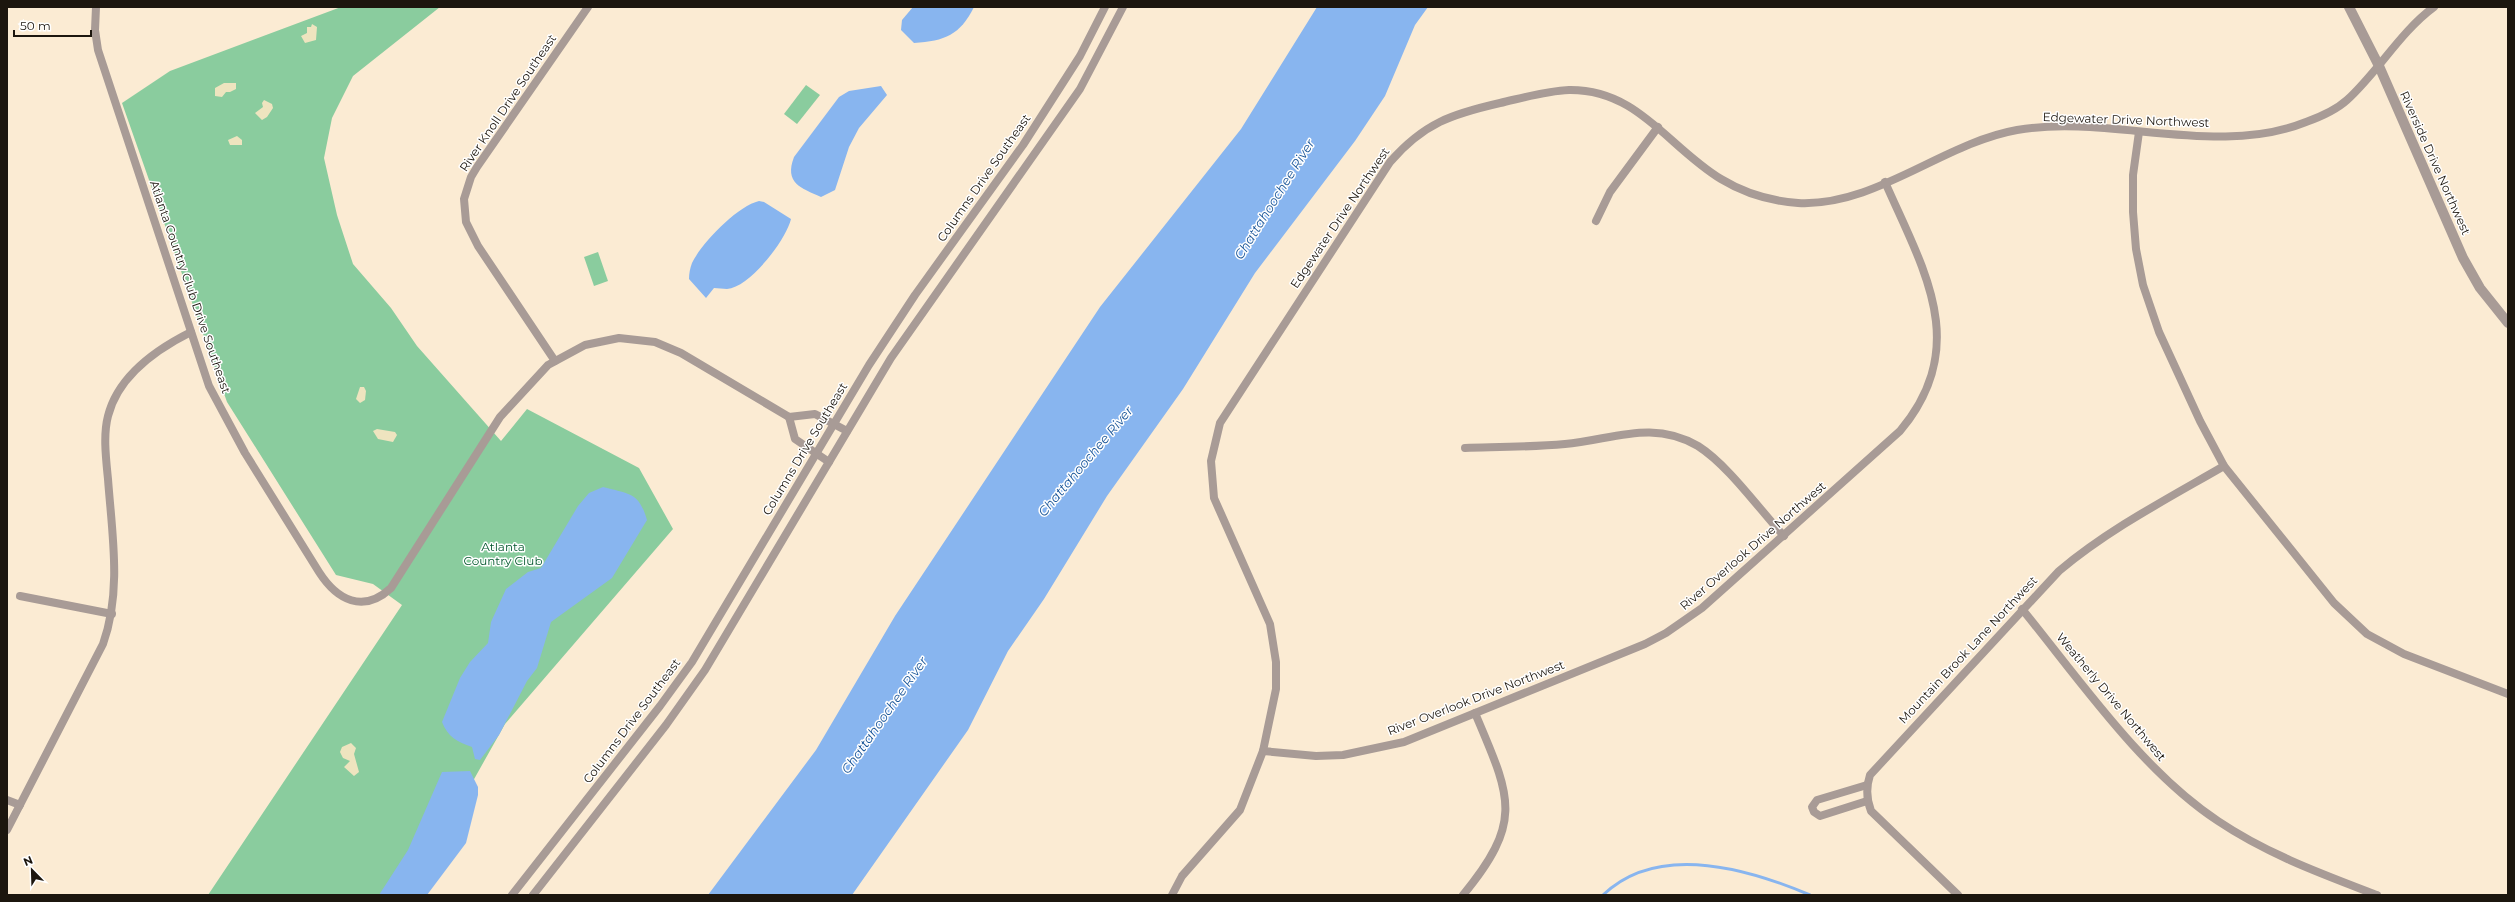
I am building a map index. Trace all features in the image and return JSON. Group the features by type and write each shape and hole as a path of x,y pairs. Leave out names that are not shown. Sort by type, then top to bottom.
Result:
{"street":[{"name":"Atlanta Country Club Drive Southeast","path":"96,7 95,30 98,50 191,332 217,403 249,460 323,578 341,596 357,602 376,599 391,588 496,423 542,370 555,360 574,349 597,341 619,338 645,340 680,353 789,417"},
{"name":"River Knoll Drive Southeast","path":"555,360 478,246 466,222 464,199 471,177 477,167 588,7"},
{"name":"Columns Drive Southeast","path":"512,895 660,706 687,668 892,330 1023,145 1062,86 1105,7"},
{"path":"533,895 666,725 701,676 891,358 1080,89 1123,7"},
{"name":"Riverside Drive Northwest","path":"2349,7 2379,66 2463,258 2487,298 2508,323"},
{"name":"Edgewater Drive Northwest","path":"1172,895 1182,876 1240,810 1263,751 1276,689 1273,639 1261,602 1219,514 1211,482 1214,443 1220,423 1230,405 1390,162 1407,143 1427,128 1464,111 1544,93 1570,90 1595,93 1620,101 1642,113 1719,178 1743,190 1769,199 1799,203 1826,201 1853,195 1982,140 2016,130 2050,127 2231,136 2262,134 2286,129 2324,114 2345,102 2434,7"},
{"path":"1596,221 1610,192 1658,127"},
{"path":"2138,132 2133,175 2133,212 2136,249 2144,285 2159,332 2200,420 2224,466 2334,603 2367,634 2404,654 2508,694"},
{"name":"River Overlook Drive Northwest","path":"1263,751 1316,756 1365,752 1404,742 1666,633 1702,608 1900,431 1919,405 1931,376 1937,336 1934,300 1927,279 1885,182"},
{"path":"7,830 103,644 112,614 114,582 106,458 108,416 116,397 138,367 174,341 191,332"},
{"path":"829,462 795,439 789,417 815,414 847,431"},
{"path":"1465,448 1565,444 1636,431 1674,436 1697,446 1716,460 1784,536"},
{"name":"Mountain Brook Lane Northwest","path":"1958,895 1878,820 1868,801 1867,785 1876,766 2058,571 2096,541 2224,466"},
{"path":"20,596 112,614"},
{"name":"Weatherly Drive Northwest","path":"2022,609 2142,756 2178,791 2217,820 2253,843 2293,862 2377,895"},
{"path":"1462,895 1492,855 1503,831 1506,806 1501,773 1475,713"},
{"path":"1867,785 1817,800 1812,807 1814,812 1820,816 1868,801"},
{"path":"7,800 20,806"}],"green space":[{"name":"Atlanta Country Club","path":"341,7 440,7 353,76 332,118 324,158 337,215 353,264 391,308 417,346 501,441 527,409 639,468 673,529 505,724 409,895 208,895 402,605 373,584 336,575 227,402 122,103 170,71"},
{"path":"806,85 820,95 797,124 784,114"},
{"path":"598,252 608,281 594,286 584,257"}],"sand":[{"path":"312,24 317,27 316,40 305,43 301,36 307,33 307,27 311,27"},
{"path":"224,83 236,83 236,89 226,92 222,97 215,96 215,88"},
{"path":"264,100 272,104 273,108 267,117 262,120 255,113 263,107 262,103"},
{"path":"237,136 242,140 242,145 230,145 228,140"},
{"path":"360,387 364,387 366,391 365,400 360,403 356,399"},
{"path":"377,429 395,432 397,435 393,442 378,439 373,431"},
{"path":"351,743 356,748 354,754 359,772 354,776 344,767 350,761 343,758 340,752 342,747"}],"water":[{"path":"913,7 974,7 969,17 963,24 950,35 925,42 914,43 901,30 902,20"},
{"name":"Chattahoochee River","path":"1317,7 1428,7 1415,25 1385,96 1355,141 1255,273 1183,389 1107,496 1044,599 1008,651 968,730 852,895 708,895 816,750 895,616 1100,307 1241,129"},
{"path":"881,86 887,95 859,128 849,147 835,190 821,197 807,191 796,183 791,173 791,166 794,157 839,97 849,91"},
{"path":"759,201 764,202 791,219 782,239 766,261 746,280 727,289 714,288 706,298 689,279 692,263 711,236 741,210 750,204"},
{"path":"603,487 626,493 636,499 644,511 647,520 612,578 551,622 537,668 527,681 499,735 480,760 475,759 472,747 462,743 450,735 442,722 460,678 470,662 488,643 491,622 506,589 528,572 541,568 578,506 589,493"},
{"path":"470,771 478,787 478,795 466,843 427,895 379,895 408,850 442,772"}],"waterway":[{"path":"1603,895 1625,879 1650,869 1677,865 1704,865 1732,870 1786,885 1810,895"}]}
